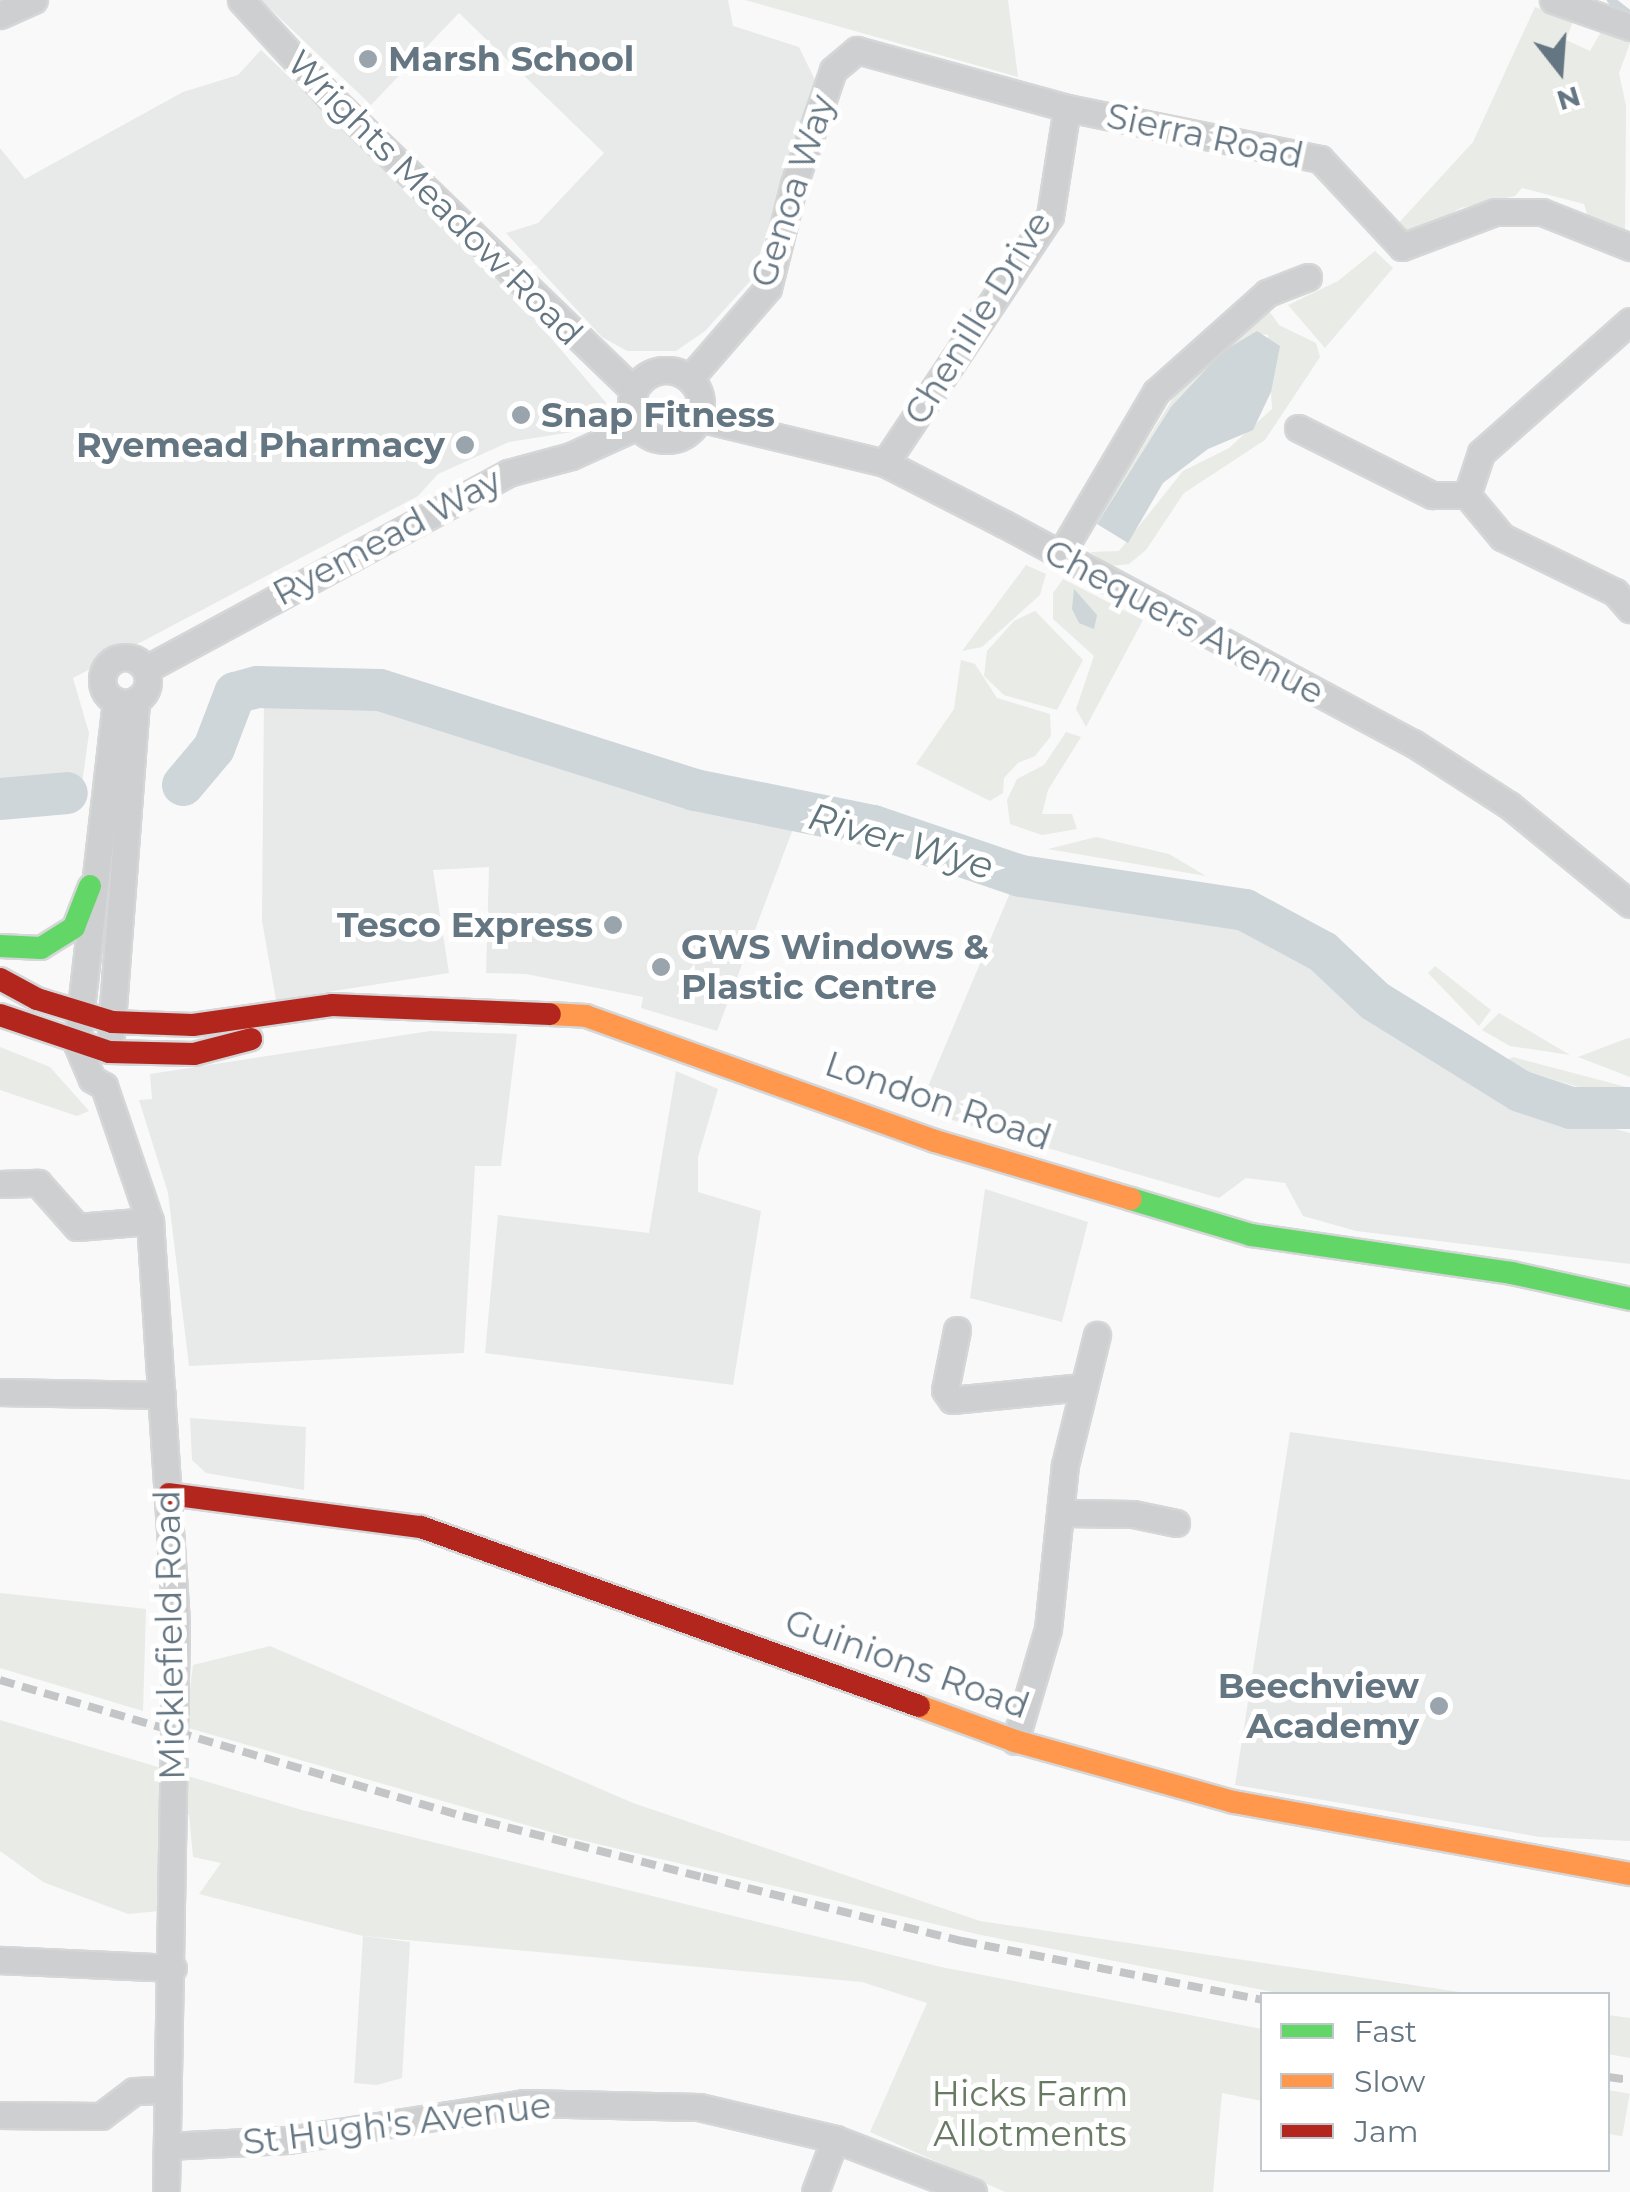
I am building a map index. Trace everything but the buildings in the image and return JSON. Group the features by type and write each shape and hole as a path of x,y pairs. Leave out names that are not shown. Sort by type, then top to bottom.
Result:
{"main road":[{"path":"0,946 40,948 74,927 90,886"},
{"name":"London Road","path":"0,979 80,1014 112,1022 192,1026 332,1005 344,1010 397,1004 586,1016 935,1141 1251,1235 1512,1273 1630,1299"},
{"name":"London Road","path":"0,1015 109,1052 194,1054 332,1019 344,1010"},
{"name":"London Road","path":"1512,1273 1630,1279"},
{"name":"Guinions Road","path":"169,1494 421,1527 1015,1741 1234,1802 1630,1874"}],"street":[{"path":"0,16 34,0"},
{"name":"Wrights Meadow Road","path":"240,0 634,391"},
{"path":"1553,0 1620,25"},
{"name":"Sierra Road","path":"856,50 1068,108 1320,160 1402,246 1495,212 1542,212 1630,247"},
{"name":"Genoa Way","path":"690,378 768,288 834,70 856,50"},
{"name":"Chenille Drive","path":"884,463 1050,216 1068,108"},
{"path":"1060,554 1156,392 1266,293 1308,277"},
{"path":"1467,495 1481,453 1630,321"},
{"path":"661,370 690,378 699,392 699,418 687,434 666,440 637,426 634,391 661,370"},
{"name":"Chequers Avenue","path":"699,418 884,463 1060,554 1413,743 1508,805 1630,904"},
{"name":"Ryemead Way","path":"146,668 508,472 571,456 637,426"},
{"path":"1298,428 1432,496 1467,495"},
{"path":"1467,495 1502,538 1615,592 1630,609"},
{"name":"Ryemead Way","path":"126,700 102,684 108,664 128,657 146,668"},
{"name":"Ryemead Way","path":"126,700 146,690 146,668"},
{"name":"Ryemead Way","path":"77,1044 90,886 126,700"},
{"name":"Ryemead Way","path":"109,1052 126,700"},
{"name":"Micklefield Road","path":"77,1044 92,1079 104,1086"},
{"name":"Micklefield Road","path":"109,1052 104,1086 150,1222 176,1622 173,1968 166,2192"},
{"path":"0,1184 38,1183 77,1227 150,1222"},
{"path":"958,1330 945,1390 952,1400 1082,1387"},
{"path":"1015,1741 1048,1629 1064,1513 1065,1465 1096,1335"},
{"path":"0,1392 162,1396"},
{"path":"1064,1513 1133,1514 1176,1523"},
{"path":"0,1960 173,1968"},
{"path":"0,2114 101,2116 134,2091 168,2090"},
{"name":"St Hugh's Avenue","path":"167,2146 288,2140 524,2103 699,2107 834,2139 973,2192"},
{"path":"815,2192 834,2139"}],"shaded area":[{"path":"261,0 728,0 733,26 799,47 815,80 752,279 705,331 676,351 627,351 602,337 506,233 538,223 604,153 459,13 371,105"},
{"path":"261,50 503,282 608,405 606,418 597,428 509,442 438,474 418,496 73,678 89,733 82,784 0,780 0,148 25,179 183,92 238,75"},
{"path":"1257,331 1280,346 1271,392 1253,430 1208,449 1163,483 1128,543 1097,524 1171,407 1222,352"},
{"path":"1074,589 1097,615 1094,629 1079,623 1072,609"},
{"path":"264,699 423,710 676,781 805,797 717,1031 641,1008 643,997 526,974 486,973 489,867 433,870 449,973 276,1000 262,921"},
{"path":"1021,867 1206,903 1406,1019 1485,1080 1544,1109 1630,1133 1630,1264 1356,1231 1303,1216 1285,1183 1246,1178 1219,1198 918,1110"},
{"path":"430,1031 517,1034 501,1166 475,1166 464,1353 189,1366 168,1193 139,1100 152,1099 150,1074"},
{"path":"676,1071 718,1089 698,1157 698,1192 761,1211 733,1385 485,1353 498,1215 649,1233"},
{"path":"985,1189 1088,1222 1062,1322 970,1298"},
{"path":"190,1418 306,1427 304,1490 206,1473 192,1460"},
{"name":"Beechview Academy","path":"1290,1432 1630,1480 1630,1841 1540,1837 1235,1785"},
{"path":"363,1936 410,1942 402,2078 377,2085 354,2083"}],"green space":[{"path":"745,0 1008,0 1018,77"},
{"path":"1535,7 1573,21 1566,40 1590,51 1601,32 1630,43 1619,73 1626,106 1625,232 1588,217 1584,204 1522,188 1515,196 1461,208 1410,236 1395,227 1473,142"},
{"path":"1375,251 1393,268 1325,348 1288,305 1338,281"},
{"path":"1267,308 1279,325 1316,343 1320,357 1265,440 1184,493 1146,550 1129,564 1111,566 1090,552 1119,551 1183,471 1229,448 1272,409 1268,335 1261,334 1214,366 1085,539 1177,392"},
{"path":"1026,565 1046,574 1040,595 982,647 962,651"},
{"path":"1063,579 1143,620 1086,727 1076,709 1094,656 1053,619 1053,593"},
{"path":"1035,611 1083,660 1057,710 1004,695 984,676 987,651 1014,621"},
{"path":"961,660 975,664 997,698 1050,714 1051,736 1035,756 1018,763 1004,778 1003,793 990,801 916,764 954,709"},
{"path":"1066,732 1081,737 1048,790 1042,814 1072,814 1077,829 1042,835 1010,824 1007,800 1017,779 1044,765"},
{"path":"1096,837 1169,854 1206,876 1048,849"},
{"path":"1435,966 1491,1010 1479,1026 1428,973"},
{"path":"1499,1013 1570,1055 1510,1046 1482,1030"},
{"path":"1628,1038 1630,1077 1578,1057"},
{"path":"0,1047 50,1067 89,1111 77,1116 0,1090"},
{"path":"1513,1057 1630,1088 1630,1103 1501,1063"},
{"path":"0,1593 146,1609 143,1711 0,1668"},
{"path":"270,1646 633,1803 980,1921 1459,1992 1273,1992 981,1935 568,1837 185,1727 193,1665"},
{"name":"Hicks Farm Allotments","path":"0,1720 302,1810 941,1967 1260,2029 1260,2101 1222,2093 1213,2192 1005,2192 870,2132 927,2003 862,1982 363,1936 199,1894 221,1863 193,1857 189,1815 163,1809 159,1911 128,1914 43,1882 0,1851"},
{"path":"1610,2015 1630,2018 1630,2058 1610,2054"},
{"path":"1610,2090 1630,2094 1622,2136 1610,2134"}],"waterway":[{"path":"1611,0 1630,15"},
{"name":"River Wye","path":"183,785 214,748 235,693 257,687 380,690 695,790 873,826 1021,876 1245,910 1323,952 1375,1001 1520,1091 1571,1108 1630,1108"},
{"name":"River Wye","path":"0,799 67,793"}],"railway":[{"path":"0,1680 463,1816 703,1877 962,1941 1260,2000"},
{"path":"1610,2077 1630,2080"}],"traffic: fast":[{"path":"0,946 41,948 74,927 90,886"},
{"path":"1131,1199 1251,1235 1512,1273 1630,1299"}],"traffic: slow":[{"path":"550,1014 586,1016 935,1141 1131,1199"},
{"path":"919,1706 1015,1741 1234,1802 1630,1874"}],"traffic: jam":[{"path":"0,979 37,999 112,1022 193,1025 332,1005 550,1014"},
{"path":"0,1015 109,1052 194,1054 251,1039"},
{"path":"169,1494 421,1527 919,1706"}],"place":[{"name":"Marsh School","path":"368,59"},
{"name":"Snap Fitness","path":"521,415"},
{"name":"Ryemead Pharmacy","path":"465,445"},
{"name":"Tesco Express","path":"613,925"},
{"name":"GWS Windows & Plastic Centre","path":"661,967"},
{"name":"Beechview Academy","path":"1439,1706"}]}
